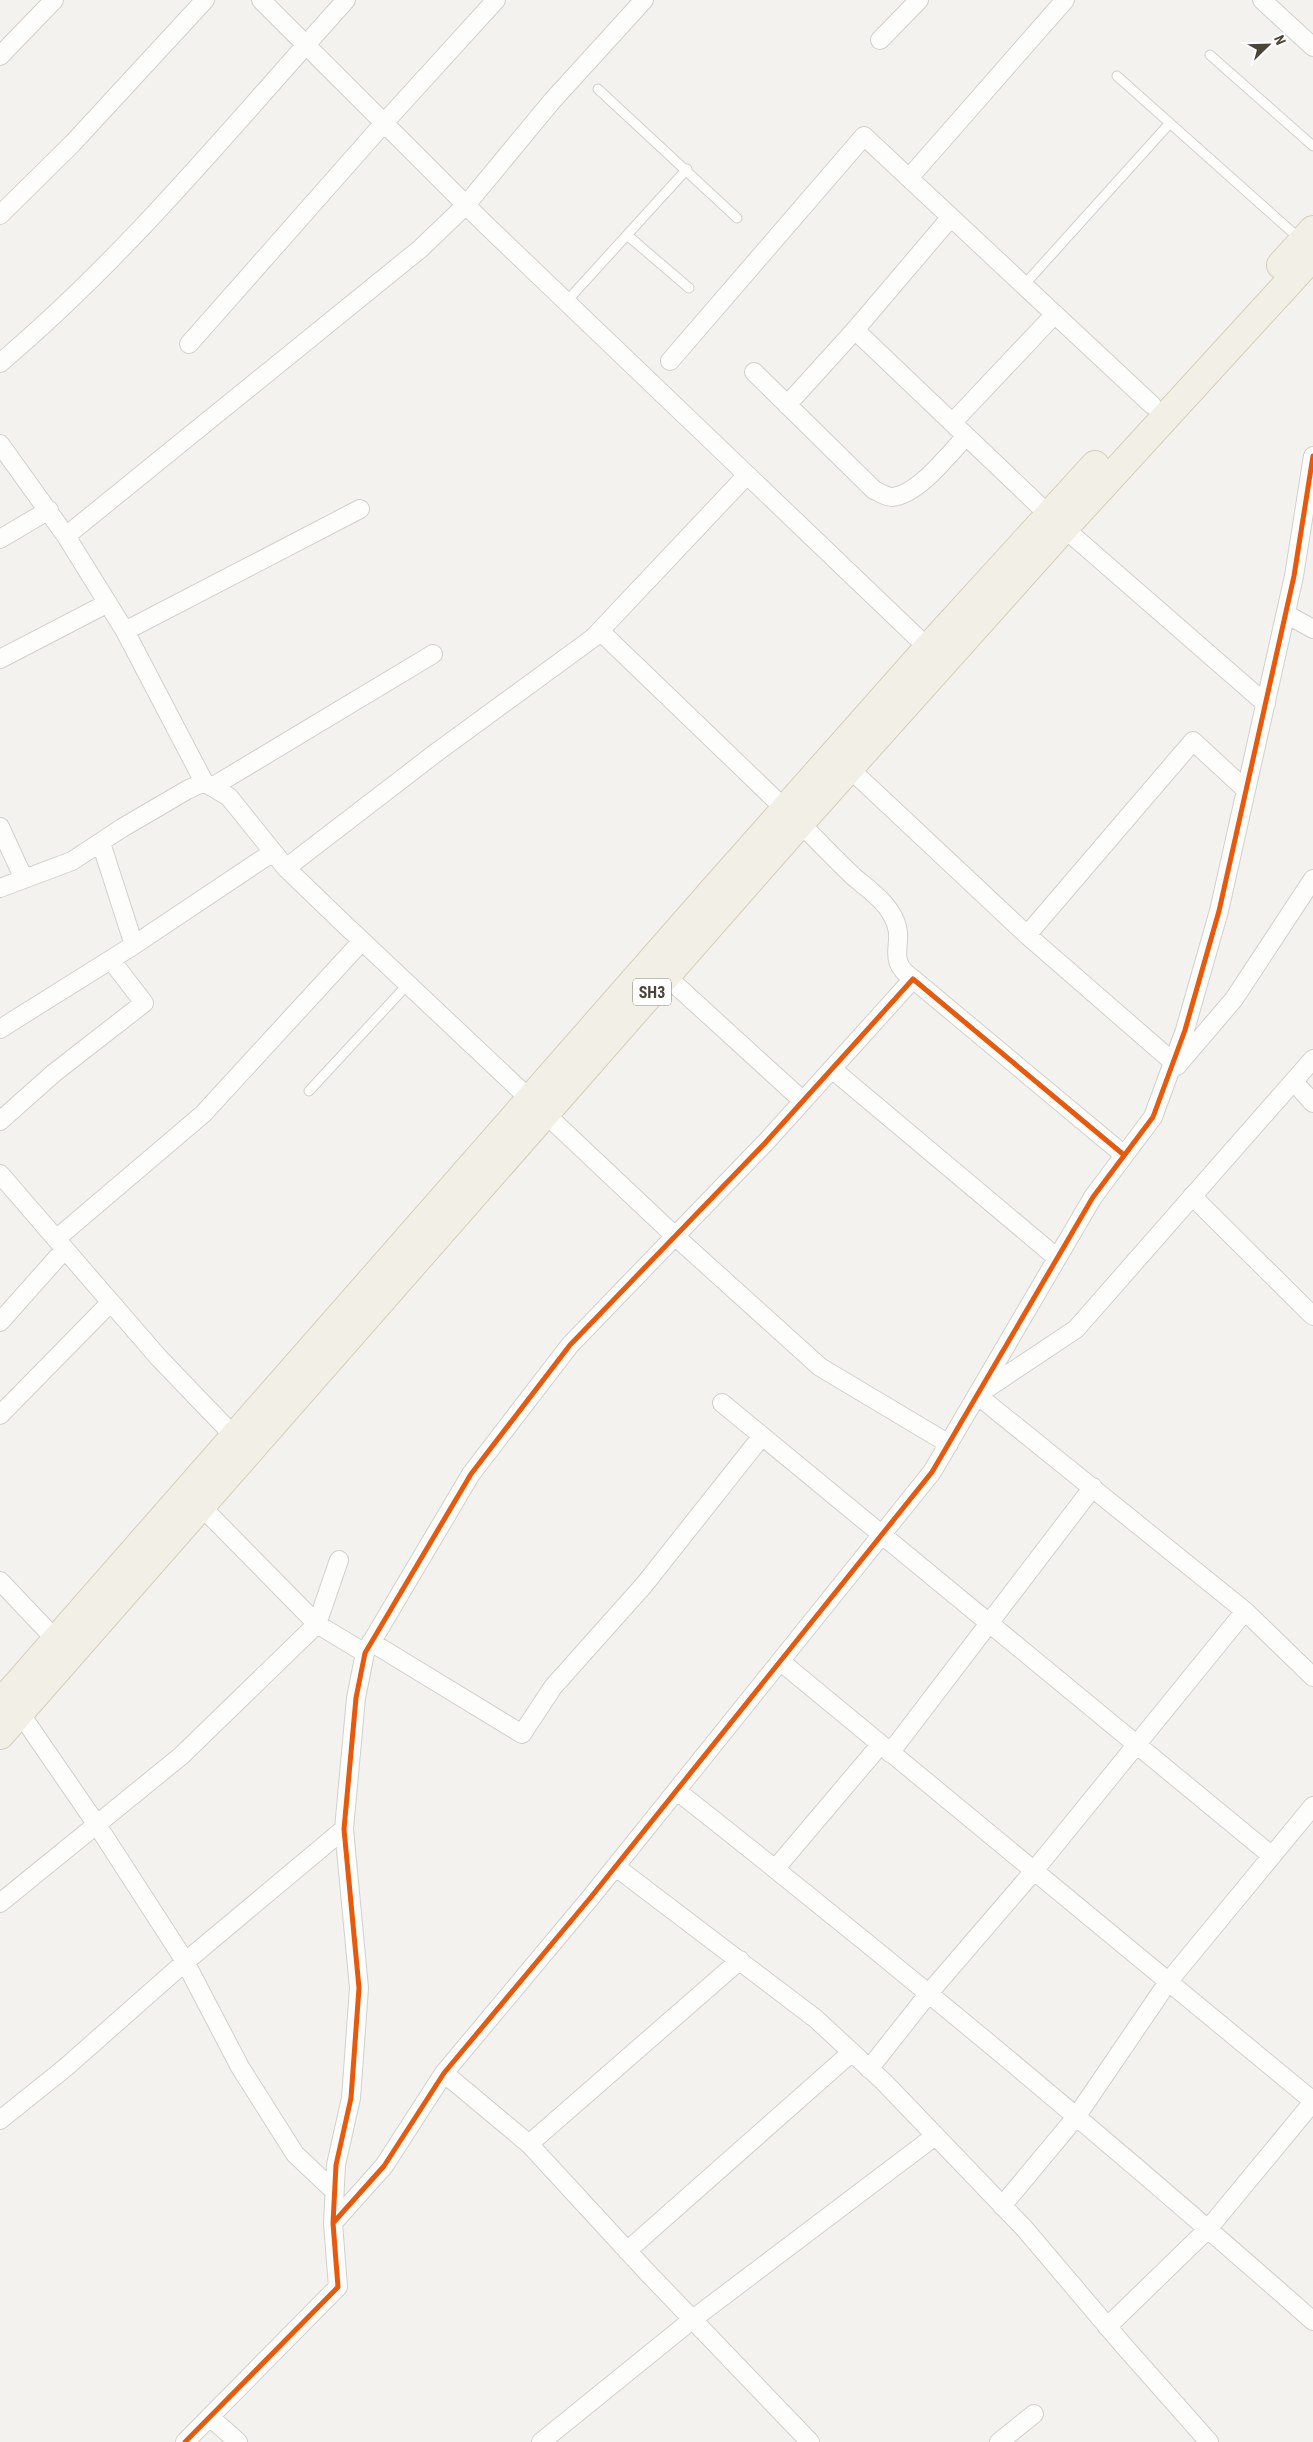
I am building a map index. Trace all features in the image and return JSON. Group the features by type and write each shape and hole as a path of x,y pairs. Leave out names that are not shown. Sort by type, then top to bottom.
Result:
{"main road":[{"name":"SH3","path":"10,1709 793,817 849,768 1152,405 1310,243"},
{"name":"SH3","path":"0,1735 10,1709 56,1640 194,1499 235,1437 537,1107 666,976 928,648 1056,521 1310,243"}],"street":[{"path":"0,56 54,0"},
{"path":"0,215 72,144 205,0"},
{"path":"261,0 466,205 746,476 928,648"},
{"path":"0,363 64,306 152,219 346,0"},
{"path":"189,344 384,123 496,0"},
{"path":"66,536 420,249 466,205 552,101 644,0"},
{"path":"880,40 918,0"},
{"path":"909,178 1065,0"},
{"path":"1262,0 1313,47"},
{"path":"670,361 864,136 1152,405"},
{"path":"787,405 855,330 951,217"},
{"path":"952,423 1055,314"},
{"path":"855,330 1056,521 1266,704"},
{"path":"754,372 874,490 890,497 904,494 917,486 966,436"},
{"path":"0,444 49,510 108,603 208,785 229,797 286,868 676,1237 820,1366 949,1444"},
{"path":"333,2223 384,2166 444,2073 616,1867 932,1472 1056,1257 1093,1197 1153,1116 1185,1030 1219,912 1286,614 1310,496 1313,456"},
{"path":"286,868 437,752 593,638 746,476"},
{"path":"125,632 360,509"},
{"path":"0,539 49,510"},
{"path":"0,659 108,603"},
{"path":"1286,614 1313,629"},
{"path":"600,631 890,912 900,932 896,958 902,971 1124,1155"},
{"path":"0,888 72,861 187,790 208,785 433,654"},
{"path":"1027,935 1193,741 1246,790"},
{"path":"849,768 1171,1069"},
{"path":"0,827 24,879"},
{"path":"101,842 134,945"},
{"path":"0,1029 111,960 273,852"},
{"path":"1171,1069 1234,999 1313,879"},
{"path":"0,1322 61,1244 203,1114 362,941"},
{"path":"0,1121 54,1073 144,1003 111,960"},
{"path":"666,976 803,1102"},
{"path":"185,2442 338,2287 333,2223 334,2191 336,2165 351,2098 359,1988 351,1884 344,1829 356,1698 368,1647 471,1474 570,1346 803,1102 913,979"},
{"path":"978,1395 1076,1329 1313,1059"},
{"path":"832,1069 1056,1257"},
{"path":"1294,1082 1313,1102"},
{"path":"0,1174 159,1358 235,1437"},
{"path":"1192,1196 1313,1316"},
{"path":"0,1416 111,1302"},
{"path":"978,1395 1245,1611 1313,1677"},
{"path":"722,1403 1272,1856"},
{"path":"194,1499 317,1624 368,1647 522,1734 553,1687 644,1584 762,1436"},
{"path":"776,1868 885,1749 990,1624 1093,1487"},
{"path":"0,1903 181,1756 317,1624 339,1560"},
{"path":"0,1581 56,1640"},
{"path":"869,2069 929,1993 1033,1872 1245,1611"},
{"path":"780,1661 1313,2102 1208,2229 1107,2327"},
{"path":"10,1709 97,1824 185,1962 240,2067 295,2154 334,2191"},
{"path":"677,1791 776,1868 929,1993 1076,2116 1313,2321"},
{"path":"1002,2206 1076,2116 1168,1982 1313,1806"},
{"path":"0,2120 65,2068 185,1962 344,1829"},
{"path":"616,1867 816,2019 852,2052 1024,2228 1107,2327 1209,2442"},
{"path":"529,2144 740,1960"},
{"path":"627,2251 852,2052"},
{"path":"444,2073 529,2144 627,2251 810,2442"},
{"path":"541,2442 693,2319 935,2136"},
{"path":"999,2442 1034,2414"},
{"path":"210,2417 238,2442"}],"lane":[{"path":"1210,55 1313,146"},
{"path":"1117,76 1310,243"},
{"path":"598,89 687,169 737,218"},
{"path":"1024,285 1170,123"},
{"path":"566,302 687,169"},
{"path":"627,235 689,288"},
{"path":"309,1091 408,984"}],"cycle path":[{"path":"185,2442 338,2287 333,2223 384,2166 444,2073 591,1897 932,1472 1093,1197 1153,1117 1185,1030 1219,911 1294,576 1313,456"},
{"path":"333,2223 336,2165 351,2098 359,1988 344,1829 356,1698 365,1653 471,1474 570,1345 765,1143 913,979 1124,1155"}]}
